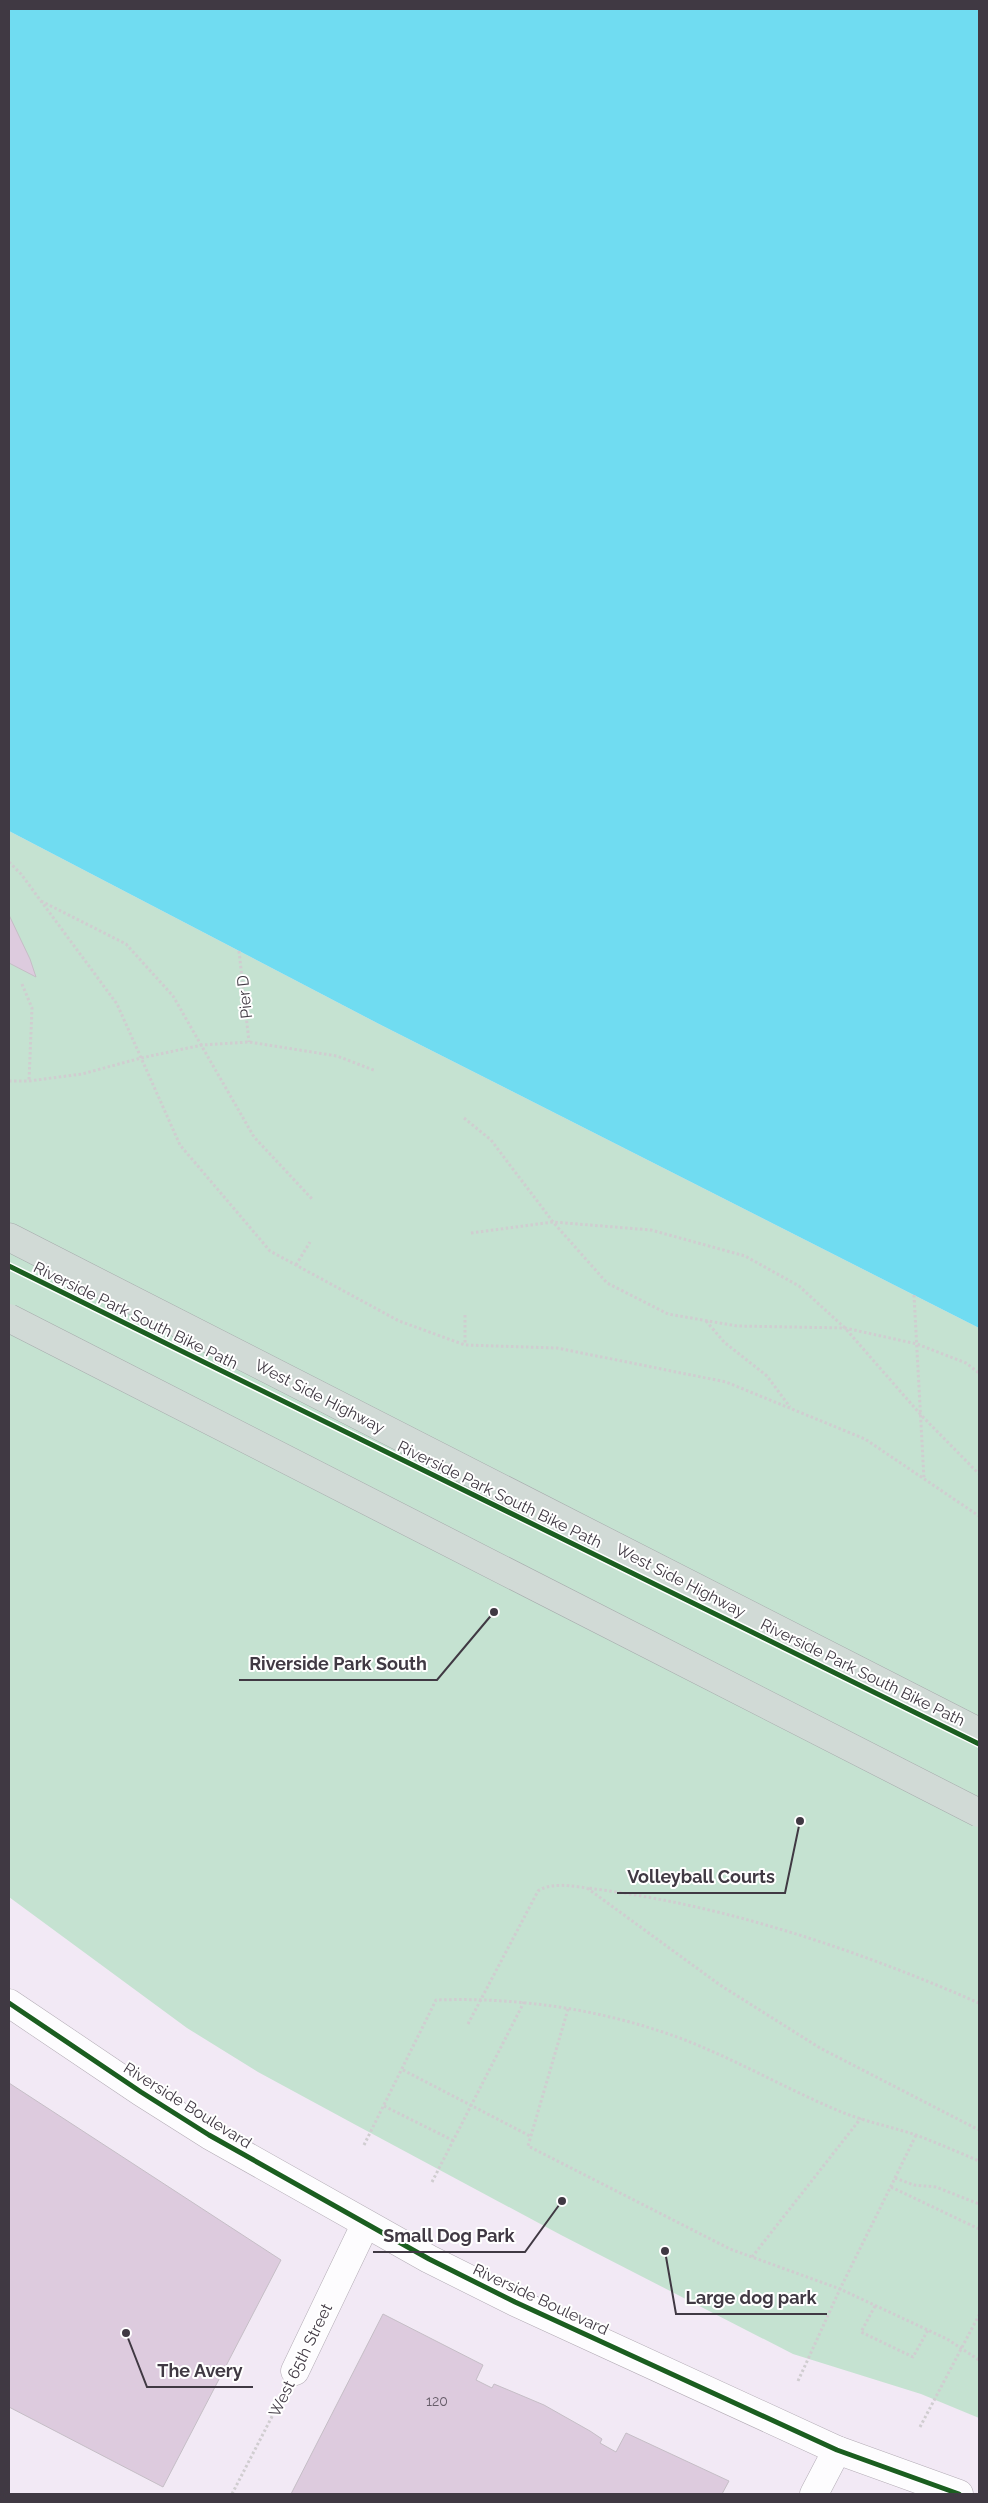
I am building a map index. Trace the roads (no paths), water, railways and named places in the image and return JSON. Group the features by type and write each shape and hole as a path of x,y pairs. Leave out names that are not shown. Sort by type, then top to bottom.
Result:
{"highway":[{"name":"West Side Highway","path":"9,1237 979,1732"},
{"path":"9,1318 979,1813"}],"street":[{"name":"Riverside Boulevard","path":"9,2003 148,2097 366,2225 515,2302 837,2450 959,2494"},
{"name":"West 65th Street","path":"295,2371 366,2225"},
{"path":"814,2494 837,2450"}],"water":[{"path":"9,9 979,9 979,1328 379,1024 9,831"}],"place":[{"name":"Riverside Park South","path":"494,1612"},
{"name":"Volleyball Courts","path":"800,1821"},
{"name":"Small Dog Park","path":"562,2201"},
{"name":"Large dog park","path":"665,2251"},
{"name":"The Avery","path":"126,2333"}]}
